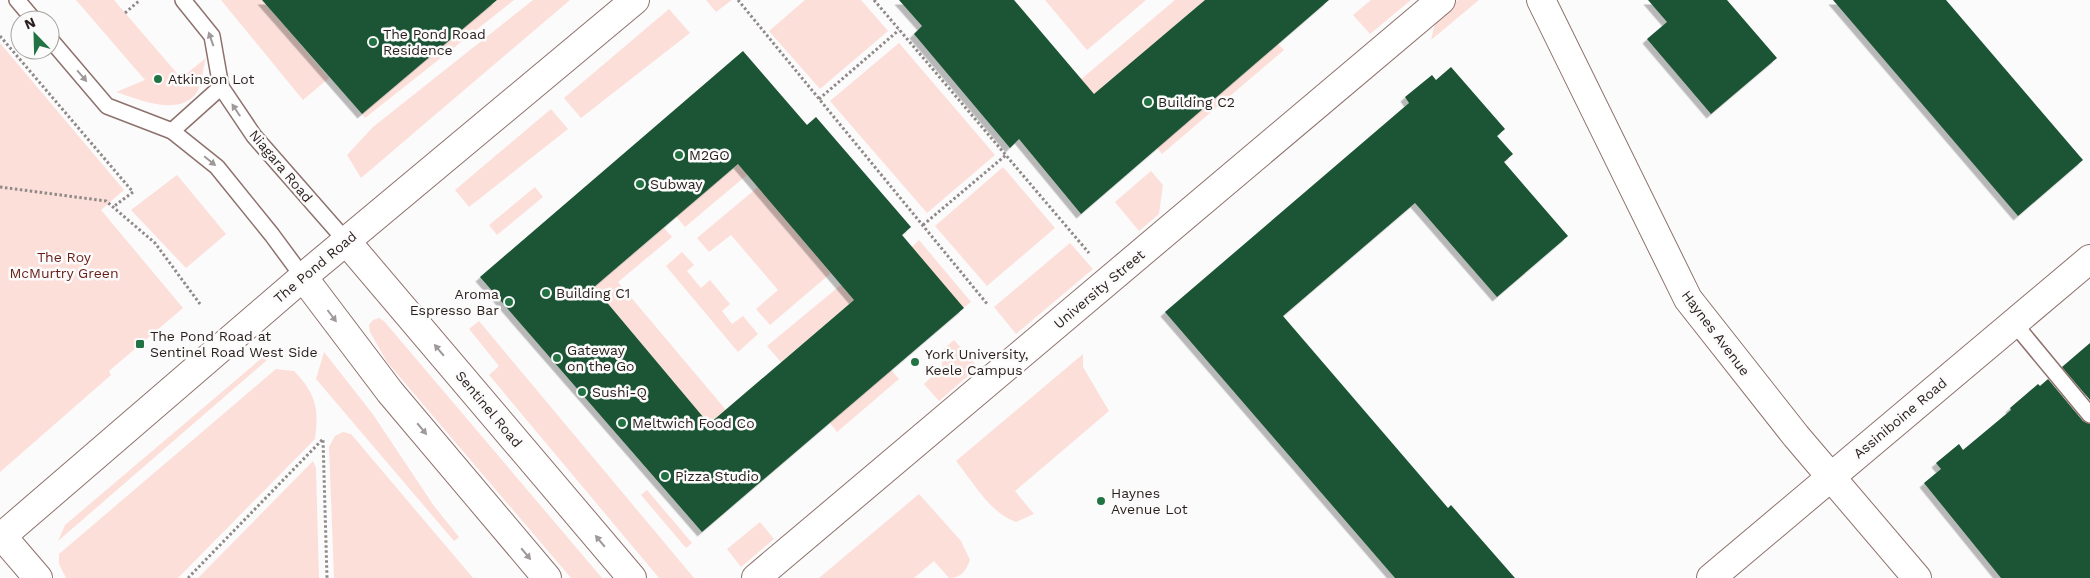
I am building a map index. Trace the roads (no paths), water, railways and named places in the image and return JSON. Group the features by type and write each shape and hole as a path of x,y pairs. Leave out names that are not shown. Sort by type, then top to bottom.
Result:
{"street":[{"name":"The Pond Road","path":"1,537 303,277 635,0"},
{"name":"University Street","path":"756,578 1441,0"},
{"name":"Haynes Avenue","path":"1541,0 1688,300 1796,436 1917,578"},
{"name":"Sentinel Road","path":"346,241 632,578"},
{"name":"Assiniboine Road","path":"1711,578 2090,259"},
{"path":"303,277 390,392 547,578"},
{"path":"1,537 38,578"}],"lane":[{"path":"17,0 26,10"},
{"name":"Niagara Road","path":"183,0 212,36 220,87 254,136 346,241"},
{"path":"60,51 107,106 172,130 217,167 303,277"},
{"path":"172,130 220,87"},
{"path":"2013,322 2090,415"}],"place":[{"name":"The Pond Road Residence","path":"373,42"},
{"name":"Atkinson Lot","path":"158,79"},
{"name":"Building C2","path":"1148,102"},
{"name":"M2GO","path":"679,155"},
{"name":"Subway","path":"640,184"},
{"name":"Building C1","path":"546,293"},
{"name":"Aroma Espresso Bar","path":"509,302"},
{"name":"The Pond Road at Sentinel Road West Side","path":"140,344"},
{"name":"Gateway on the Go","path":"557,358"},
{"name":"York University, Keele Campus","path":"915,362"},
{"name":"Sushi-Q","path":"582,392"},
{"name":"Meltwich Food Co","path":"622,423"},
{"name":"Pizza Studio","path":"665,476"},
{"name":"Haynes Avenue Lot","path":"1101,501"}],"park label":[{"name":"The Roy McMurtry Green","path":"64,266"}]}
